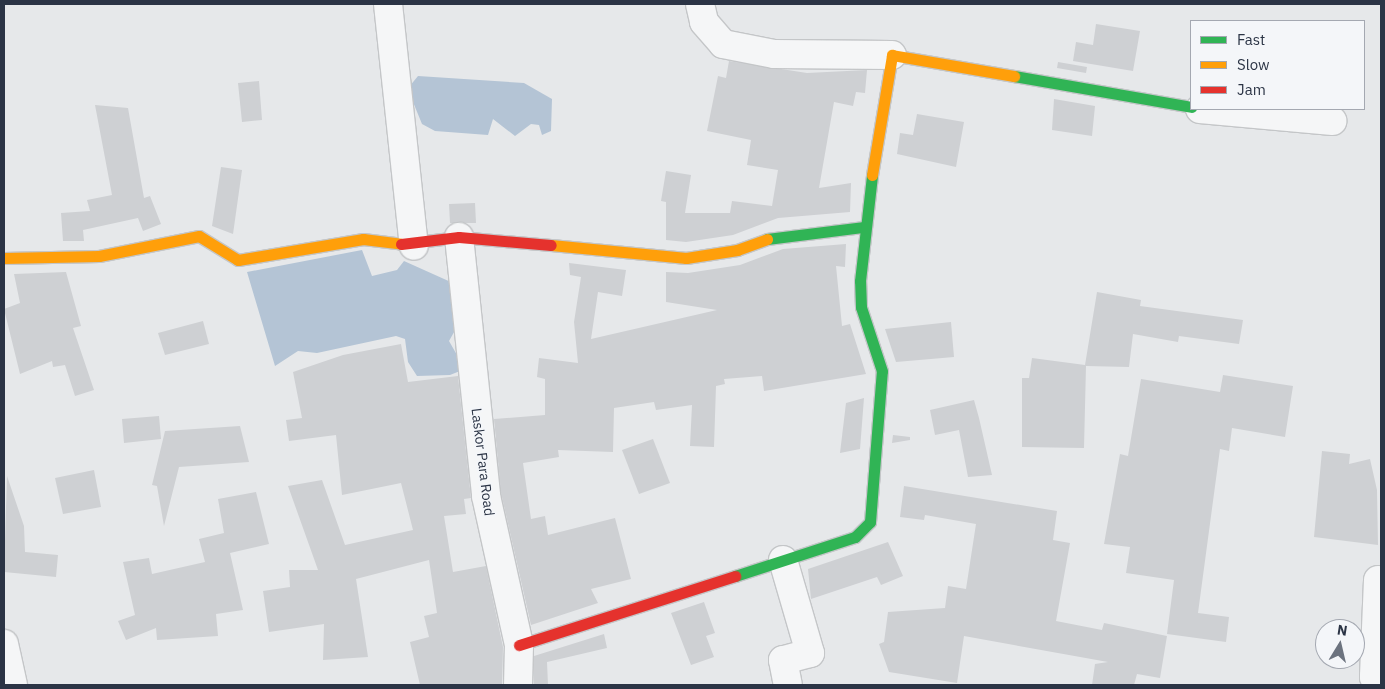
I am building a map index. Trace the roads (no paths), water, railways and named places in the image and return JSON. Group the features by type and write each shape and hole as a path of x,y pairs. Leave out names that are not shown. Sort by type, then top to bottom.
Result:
{"street":[{"path":"388,4 414,246"},
{"path":"700,4 704,22 723,44 774,54 892,55 1190,107"},
{"path":"519,645 856,537 870,522 882,371 861,307 864,227 892,55"},
{"path":"1211,110 1332,121"},
{"path":"4,258 99,256 199,236 238,260 364,238 414,246 459,237 686,258 737,250 780,234 864,227"},
{"name":"Laskor Para Road","path":"459,237 486,496 519,645 518,685"},
{"path":"783,560 810,653 783,660 788,685"},
{"path":"1378,580 1374,677 1381,683"},
{"path":"4,644 13,685"}],"water":[{"path":"418,76 524,83 552,99 551,131 542,135 539,125 531,124 515,136 493,119 488,135 435,131 422,124 413,102 409,87"},
{"path":"362,250 372,276 397,270 404,261 453,283 462,318 449,341 465,369 450,375 417,376 408,362 405,339 396,336 317,353 298,351 275,366 247,272"}]}
